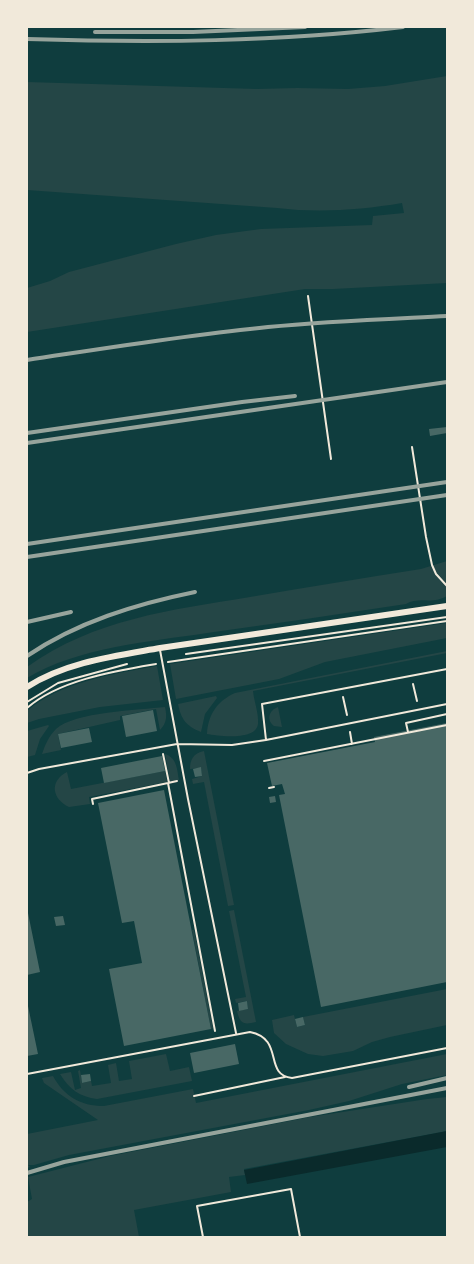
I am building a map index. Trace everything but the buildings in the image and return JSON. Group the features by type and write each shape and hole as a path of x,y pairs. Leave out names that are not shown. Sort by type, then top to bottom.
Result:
{"street":[{"path":"27,687 63,669 121,655 447,606"}],"lane":[{"path":"160,648 177,744 236,1034"},
{"path":"266,740 262,704 447,669"},
{"path":"27,773 177,744 232,745 266,740 447,704"},
{"path":"27,1074 253,1032 263,1037 271,1045 277,1069 285,1077"},
{"path":"194,1096 447,1048"},
{"path":"202,1237 197,1206 291,1188 300,1237"}],"path":[{"path":"309,296 331,459"},
{"path":"412,447 432,565 447,586"},
{"path":"184,654 447,617"},
{"path":"27,708 59,688 128,669 447,621"},
{"path":"27,702 57,683 128,664"},
{"path":"413,681 417,701"},
{"path":"342,694 346,715"},
{"path":"408,732 406,723 447,714"},
{"path":"264,761 447,725"},
{"path":"350,731 352,744"},
{"path":"163,754 215,1031"},
{"path":"93,804 92,799 179,781"},
{"path":"270,789 274,787"}],"shaded area":[{"path":"447,76 447,283 305,289 27,332 27,288 69,272 216,235 261,229 372,225 373,216 404,213 402,203 355,209 308,210 27,190 27,82 257,89 348,89 385,86"},
{"path":"447,561 447,596 441,599 114,647 69,659 27,678 27,667 53,651 106,627 134,619 162,612 421,569"},
{"path":"447,623 447,638 325,662 279,679 176,699 170,664"},
{"path":"447,651 447,653 253,691 258,720 256,729 251,733 236,736 207,734 209,721 218,704 235,693"},
{"path":"157,666 163,700 100,707 27,723 27,711 55,693 88,681"},
{"path":"216,696 217,698 205,714 201,732 185,721 178,704"},
{"path":"165,707 166,719 160,730 156,709 120,716 120,720 58,734 61,750 42,754 51,735 65,723 92,715"},
{"path":"278,707 282,727 274,726 269,718 272,710"},
{"path":"48,725 35,755 27,757 27,731"},
{"path":"204,751 234,905 228,906 204,782 193,784 192,779 202,776 201,768 190,769 193,757"},
{"path":"165,754 174,761 179,780 170,781"},
{"path":"165,771 167,782 89,797 90,804 69,807 63,804 55,790 57,780 67,772 71,789"},
{"path":"234,910 256,1022 252,1023 241,1021 237,1011 248,1009 247,1001 236,1003 235,999 246,997 229,911"},
{"path":"192,930 194,930 213,1028 211,1029"},
{"path":"447,989 447,1025 390,1037 353,1051 323,1056 308,1054 286,1044 274,1033 272,1020 294,1015 297,1027 305,1025 303,1017"},
{"path":"166,1054 170,1071 189,1067 192,1081 97,1099 76,1091 67,1084 60,1074 71,1072 75,1090 81,1088 78,1071 80,1070 82,1083 91,1081 92,1086 111,1083 108,1065 116,1063 119,1081 132,1079 129,1061"},
{"path":"447,1054 447,1075 402,1084 349,1101 309,1110 69,1155 28,1165 30,1167 27,1168 27,1134 98,1120 44,1083 42,1078 53,1076 68,1094 80,1102 95,1106 193,1089 196,1103"},
{"path":"447,1097 447,1131 244,1169 245,1175 229,1177 231,1192 134,1210 139,1237 27,1237 27,1202 32,1199 28,1177 110,1156 310,1117"},
{"path":"447,1131 447,1147 247,1184 244,1170"}],"railway":[{"path":"95,32 193,32 305,27"},
{"path":"27,39 215,40 309,36 403,27"},
{"path":"27,360 268,327 447,316"},
{"path":"27,443 447,382"},
{"path":"27,433 295,396"},
{"path":"27,544 447,482"},
{"path":"27,557 447,495"},
{"path":"27,656 66,633 87,624 151,602 195,592"},
{"path":"27,622 71,612"},
{"path":"409,1087 447,1078"},
{"path":"27,1173 64,1162 447,1088"}]}
